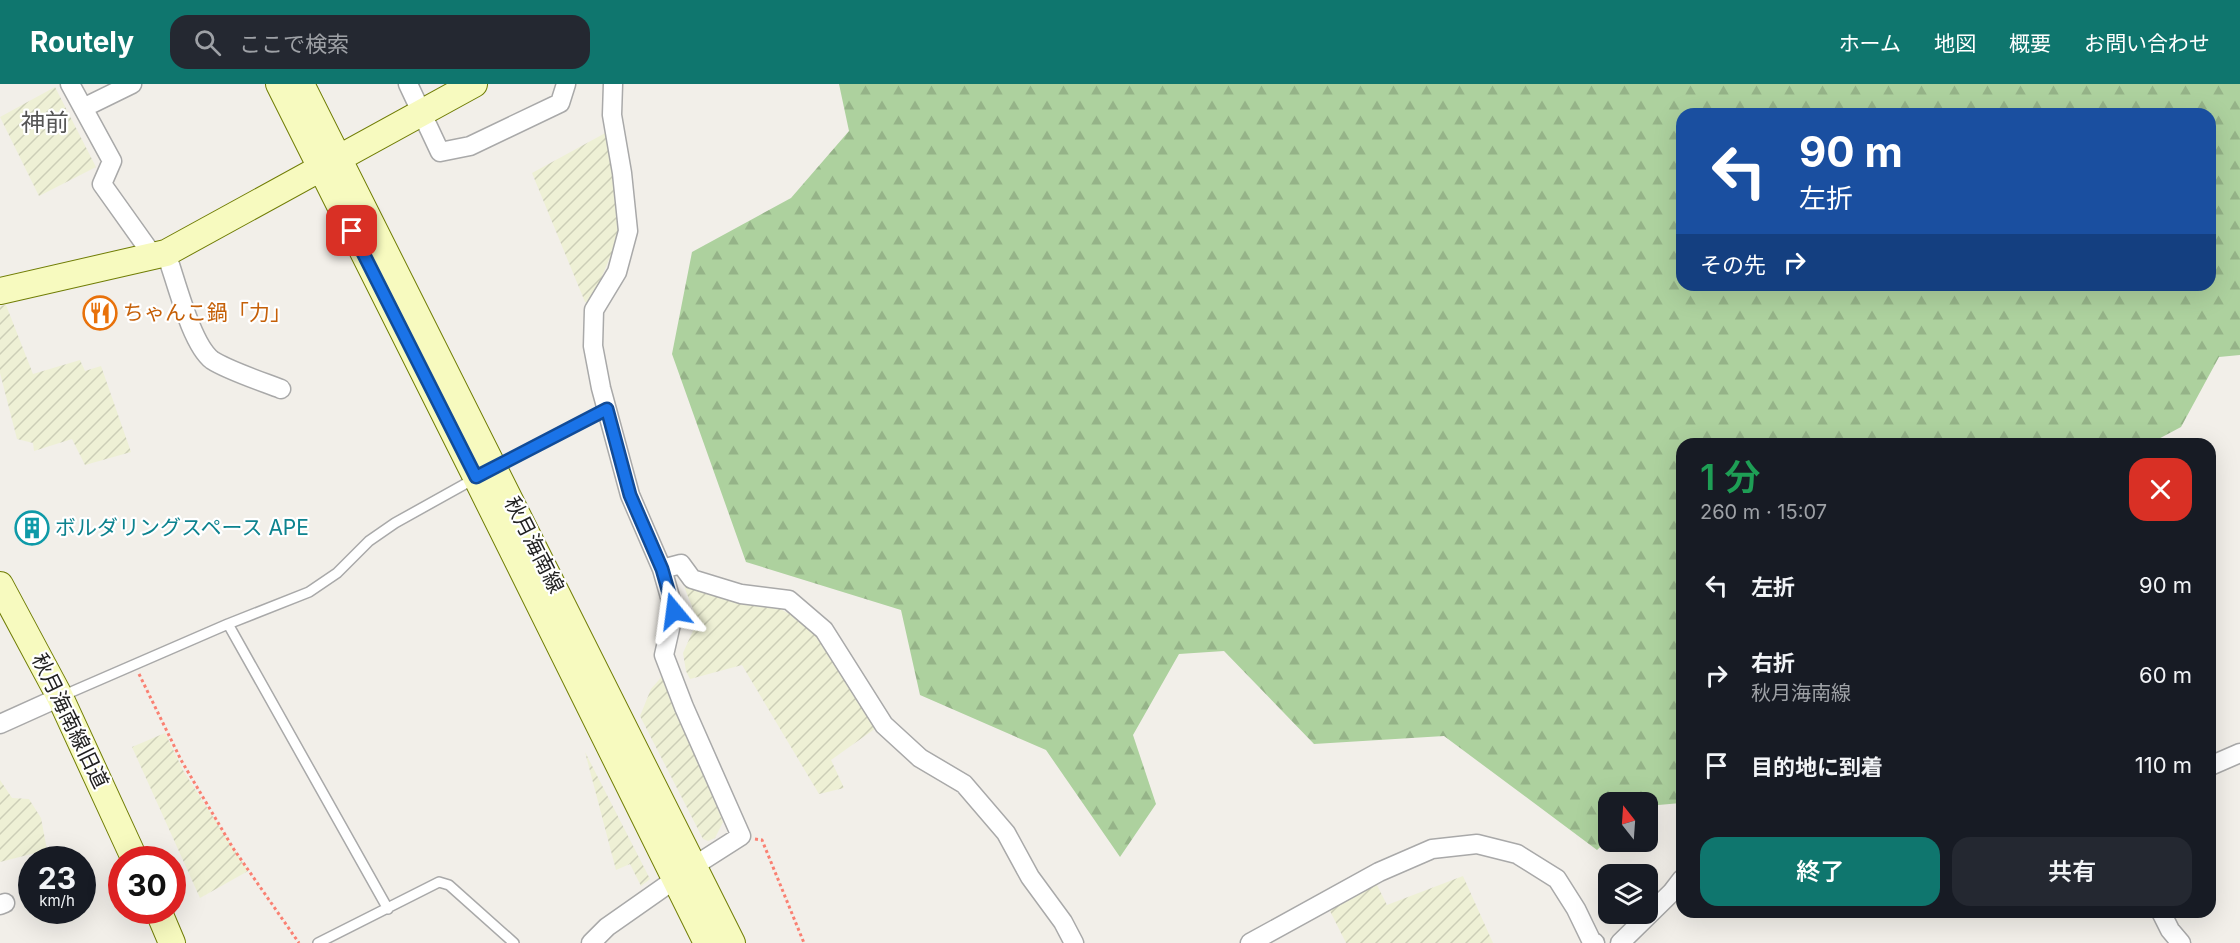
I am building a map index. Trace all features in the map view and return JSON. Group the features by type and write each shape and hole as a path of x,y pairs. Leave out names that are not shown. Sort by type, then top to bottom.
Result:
{"main road":[{"name":"秋月海南線","path":"279,84 329,164 486,472 685,873 732,943"},
{"name":"秋月海南線","path":"301,84 329,164"},
{"path":"0,291 160,255 474,84"},
{"name":"秋月海南線旧道","path":"0,585 60,697 129,846"},
{"name":"秋月海南線","path":"685,873 706,943"},
{"path":"162,924 167,942"}],"street":[{"path":"70,84 112,161 102,184 160,255 204,352 214,361 281,389"},
{"path":"83,108 132,84"},
{"path":"408,84 440,152 470,146 560,103 566,84"},
{"path":"591,943 607,927 741,836 684,707 664,655 674,611 662,569 630,495 592,346 594,310 617,272 628,231 622,173 612,115 613,84"},
{"path":"662,569 681,564 692,579 741,594 789,600 824,630 884,725 920,758 964,784 1006,833 1030,877 1063,922 1074,943"},
{"path":"0,724 60,697"},
{"path":"2216,763 2240,753"},
{"path":"1250,943 1379,872 1432,849 1476,844 1517,854 1557,879 1576,909 1591,940 1595,943"},
{"path":"1620,943 1676,887"},
{"path":"2164,918 2181,943"}],"lane":[{"path":"60,697 228,624 309,592 337,573 369,541 395,523 486,472 607,409"},
{"path":"228,624 388,909"},
{"path":"318,943 439,882 449,885 514,943"}],"path":[{"path":"134,665 181,760 233,848 299,943"},
{"path":"741,836 762,840 804,943"}],"green space":[{"path":"839,84 2240,84 2240,355 2219,357 2181,427 2160,438 1676,438 1676,803 1658,805 1658,792 1598,792 1597,850 1444,736 1314,744 1224,651 1179,654 1133,735 1156,804 1120,857 1046,750 920,695 901,610 746,562 672,354 692,252 791,198 849,131"},
{"path":"55,87 96,167 39,196 0,117"},
{"path":"609,131 620,233 591,303 585,302 532,173"},
{"path":"6,305 33,374 80,360 85,371 101,366 131,452 85,465 72,439 34,451 33,443 17,439 0,373 0,306"},
{"path":"684,577 690,577 737,602 773,605 813,627 876,728 831,760 844,788 819,794 742,665 690,679 683,653 696,624 695,614 685,589"},
{"path":"665,673 723,822 715,838 708,841 703,839 640,716 651,689"},
{"path":"165,733 184,772 248,871 200,898 186,867 186,846 177,846 132,747"},
{"path":"585,752 650,879 641,886 630,864 616,870"},
{"path":"0,780 12,798 29,799 41,818 46,846 18,846 18,857 0,862"},
{"path":"1463,876 1493,943 1346,943 1329,909 1376,883 1387,905"}],"place":[{"name":"ちゃんこ鍋「力」","path":"100,313"},
{"name":"ボルダリングスペース APE","path":"32,528"}],"district":[{"name":"神前","path":"45,123"}],"route":[{"path":"352,231 476,477 607,409 630,495 662,569 674,611"}]}
